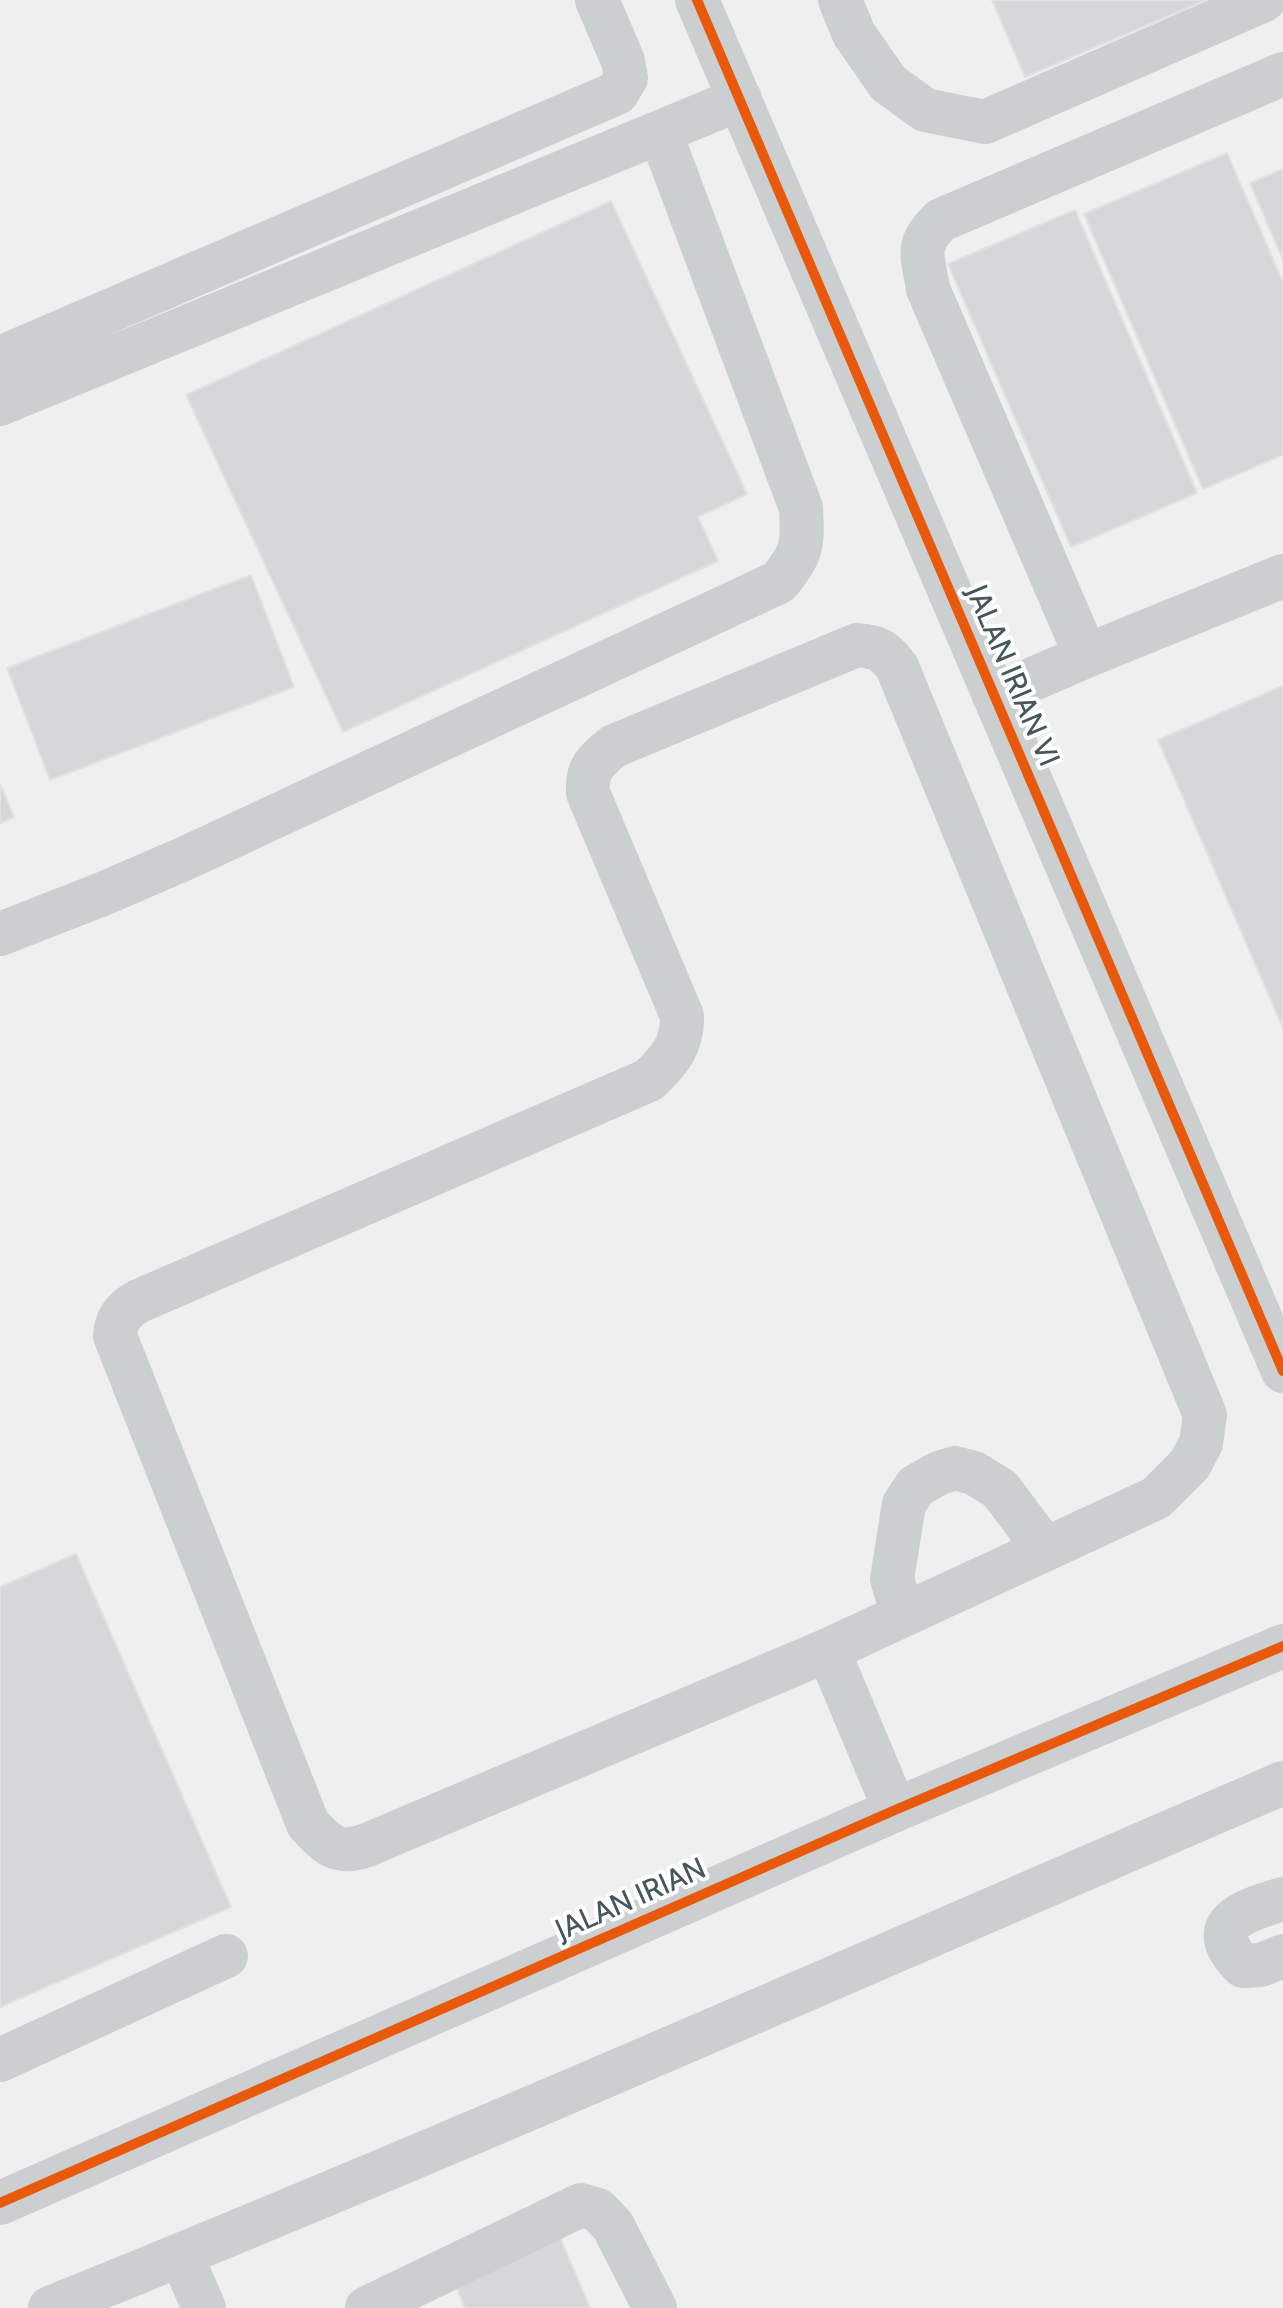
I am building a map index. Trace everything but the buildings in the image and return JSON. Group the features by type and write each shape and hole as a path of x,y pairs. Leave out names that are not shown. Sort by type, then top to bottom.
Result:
{"street":[{"path":"0,358 617,93 626,78 623,61 597,0"},
{"name":"JALAN IRIAN VI","path":"697,0 1283,1371"},
{"path":"840,0 854,34 888,83 925,110 985,122 1264,0"},
{"path":"1086,656 928,289 921,249 926,234 941,220 1283,74"},
{"path":"0,404 740,99"},
{"path":"0,934 188,857 779,582 803,545 801,508 660,132"},
{"path":"994,696 1283,576"},
{"path":"857,645 878,648 897,667 1205,1415 1201,1443 1190,1464 1156,1498 903,1615 828,1650 367,1845 351,1851 340,1850 329,1845 308,1824 115,1336 116,1324 130,1305 649,1080 658,1072 677,1048 682,1032 682,1016 588,793 587,780 592,766 614,746 857,645"},
{"path":"903,1615 892,1579 904,1504 916,1486 939,1473 955,1468 974,1473 1000,1489 1045,1549"},
{"name":"JALAN IRIAN","path":"0,2203 895,1810 1283,1646"},
{"path":"828,1650 895,1810"},
{"path":"50,2308 587,2083 1283,1783"},
{"path":"1283,1899 1240,1914 1229,1925 1226,1941 1231,1954 1243,1966 1261,1965 1283,1956"},
{"path":"0,2060 226,1956"},
{"path":"367,2308 581,2205 598,2210 613,2226 643,2304"},
{"path":"181,2255 204,2308"}],"cycle path":[{"path":"697,0 1283,1371"},
{"path":"0,2203 895,1810 1283,1646"}]}
